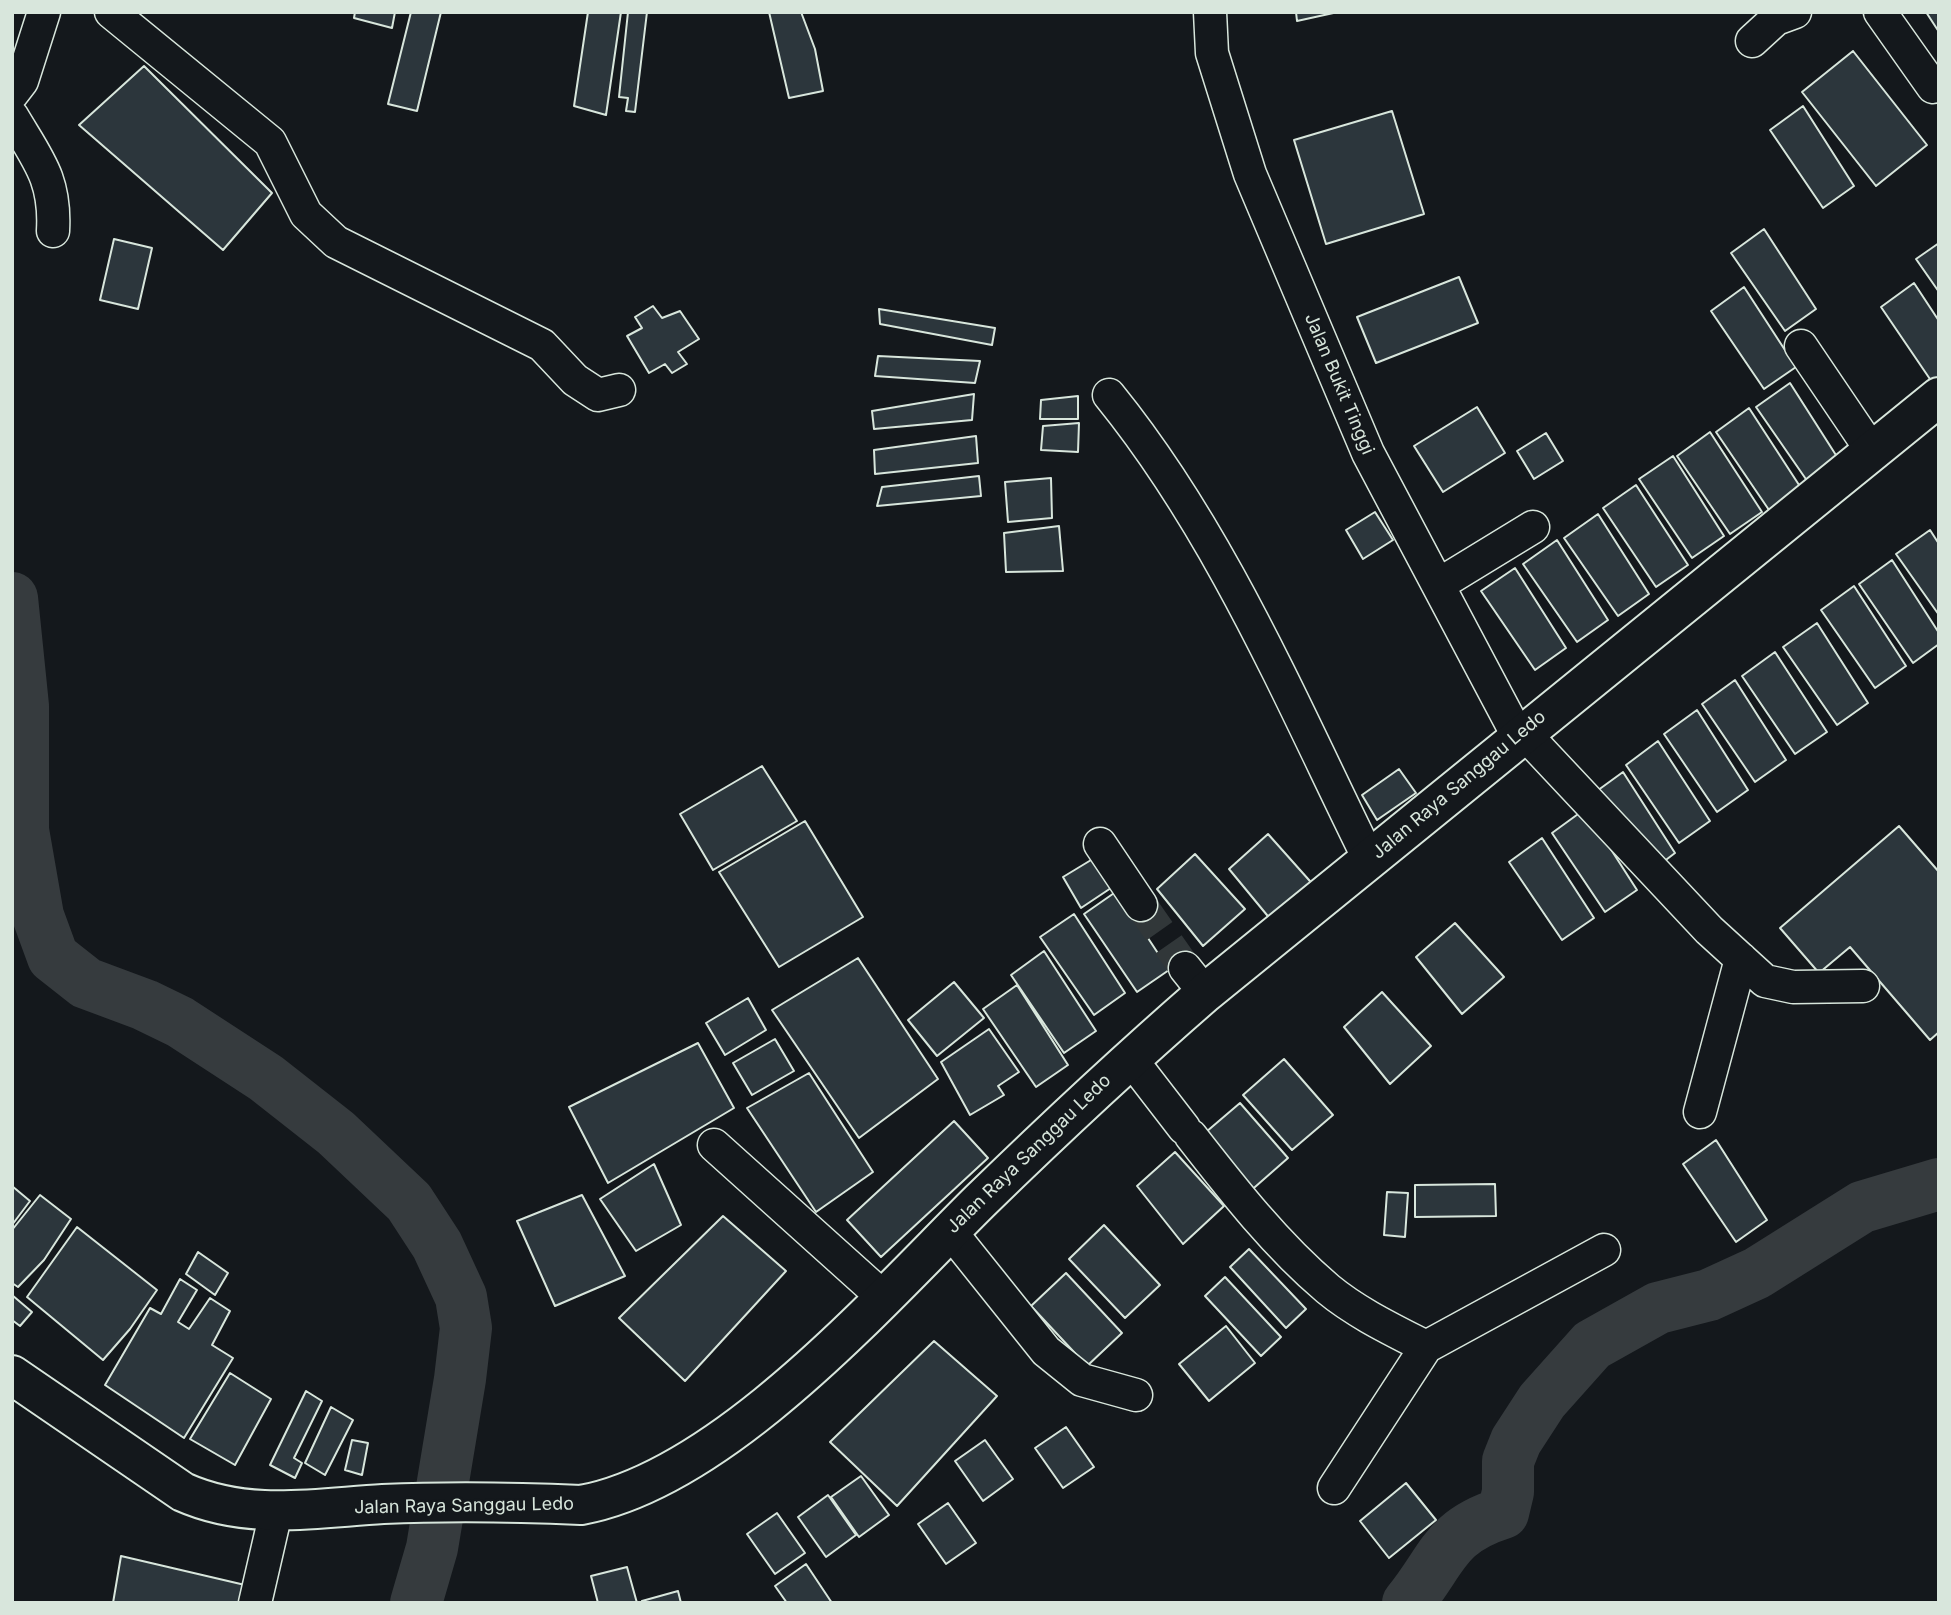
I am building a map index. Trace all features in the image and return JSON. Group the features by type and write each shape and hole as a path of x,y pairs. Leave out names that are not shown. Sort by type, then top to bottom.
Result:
{"highway":[{"name":"Jalan Raya Sanggau Ledo","path":"12,1375 183,1492 202,1500 276,1512 385,1504 581,1505 610,1499 666,1472 755,1415 883,1297 1130,1058 1195,981 1370,859 1939,397"}],"street":[{"path":"12,94 22,81 44,12"},
{"path":"111,12 270,142 306,214 335,242 542,345 575,380 598,395 619,390"},
{"name":"Jalan Bukit Tinggi","path":"1210,12 1212,53 1250,174 1368,453 1521,734 1709,930 1765,981 1784,985 1863,986"},
{"path":"1752,41 1776,19 1795,12"},
{"path":"1880,12 1933,87"},
{"path":"12,116 50,180 55,204 53,231"},
{"path":"1801,346 1872,451"},
{"path":"1109,396 1149,445 1216,551 1370,859"},
{"path":"1438,585 1533,527"},
{"path":"1100,844 1141,905"},
{"path":"1700,1112 1741,959"},
{"path":"1130,1058 1247,1209 1329,1290 1385,1326 1426,1347"},
{"path":"714,1144 883,1297"},
{"path":"950,1231 1046,1351 1082,1380 1136,1395"},
{"path":"1334,1488 1426,1347 1604,1250"},
{"path":"255,1603 276,1512"}],"building":[{"path":"355,12 395,12 392,28 354,18"},
{"path":"411,12 441,12 417,111 388,104"},
{"path":"588,12 621,12 606,115 574,106"},
{"path":"628,12 647,12 635,112 626,111 628,98 619,97"},
{"path":"769,12 801,12 815,49 823,91 789,98"},
{"path":"1296,12 1338,12 1297,21"},
{"path":"1926,12 1939,12 1939,32"},
{"path":"1853,51 1927,145 1876,186 1802,92"},
{"path":"144,66 272,193 223,250 79,125"},
{"path":"1803,106 1854,186 1823,208 1770,130"},
{"path":"1392,111 1424,214 1326,244 1294,140"},
{"path":"1764,229 1816,309 1785,331 1731,253"},
{"path":"114,239 152,248 138,309 100,300"},
{"path":"1939,243 1939,292 1916,259"},
{"path":"1459,277 1478,323 1376,363 1357,317"},
{"path":"1914,283 1939,321 1939,382 1934,385 1881,307"},
{"path":"1744,287 1796,367 1764,389 1711,311"},
{"path":"653,306 662,318 680,311 699,339 678,352 687,364 672,373 665,364 649,373 627,336 642,328 635,317"},
{"path":"879,309 995,328 992,345 880,324"},
{"path":"878,356 980,361 975,383 875,376"},
{"path":"1790,383 1841,463 1810,485 1756,407"},
{"path":"974,394 972,420 874,429 872,411"},
{"path":"1078,396 1078,419 1040,419 1041,400"},
{"path":"1477,407 1505,453 1443,492 1414,446"},
{"path":"1749,408 1801,488 1769,510 1716,432"},
{"path":"1079,423 1078,452 1041,450 1043,426"},
{"path":"1710,432 1762,512 1730,534 1677,456"},
{"path":"1546,433 1563,461 1534,479 1517,451"},
{"path":"976,436 978,463 875,474 874,450"},
{"path":"1673,456 1724,536 1692,558 1639,479"},
{"path":"979,476 981,496 877,506 882,487"},
{"path":"1051,478 1052,518 1008,522 1005,482"},
{"path":"1636,485 1688,565 1656,587 1603,508"},
{"path":"1375,512 1393,540 1363,559 1346,530"},
{"path":"1598,514 1649,594 1618,616 1564,538"},
{"path":"1059,526 1063,571 1006,572 1004,533"},
{"path":"1930,530 1939,544 1939,615 1896,554"},
{"path":"1557,540 1608,620 1577,642 1523,564"},
{"path":"1892,560 1939,633 1939,644 1913,663 1859,584"},
{"path":"1515,568 1566,648 1535,670 1481,591"},
{"path":"1854,586 1906,666 1875,688 1821,610"},
{"path":"1817,623 1868,703 1837,725 1783,647"},
{"path":"1775,652 1827,732 1795,754 1742,676"},
{"path":"1735,680 1786,760 1755,782 1702,704"},
{"path":"1697,710 1748,790 1717,812 1664,734"},
{"path":"1658,741 1710,821 1679,843 1626,765"},
{"path":"762,766 797,821 713,870 680,814"},
{"path":"1399,769 1416,793 1377,820 1362,795"},
{"path":"1623,772 1675,853 1654,869 1590,796"},
{"path":"1585,809 1637,890 1605,912 1552,833"},
{"path":"805,821 863,917 779,967 719,872"},
{"path":"1899,826 1939,872 1939,1032 1930,1040 1850,947 1819,973 1780,928"},
{"path":"1268,834 1317,889 1276,926 1229,869"},
{"path":"1542,838 1594,918 1562,940 1509,862"},
{"path":"1195,854 1245,909 1203,946 1157,889"},
{"path":"1096,857 1114,886 1081,908 1063,877"},
{"path":"1117,891 1169,970 1137,992 1084,914"},
{"path":"1074,914 1125,993 1094,1015 1040,937"},
{"path":"1455,923 1504,977 1462,1014 1416,957"},
{"path":"1044,951 1096,1031 1064,1053 1011,975"},
{"path":"858,958 938,1079 859,1138 772,1010"},
{"path":"954,982 984,1018 937,1056 908,1020"},
{"path":"1017,985 1068,1065 1036,1087 983,1009"},
{"path":"1382,992 1431,1046 1390,1084 1344,1027"},
{"path":"748,998 766,1030 725,1055 706,1023"},
{"path":"989,1029 1019,1072 998,1086 1004,1095 970,1115 941,1062"},
{"path":"775,1039 794,1071 752,1095 733,1063"},
{"path":"698,1043 734,1108 608,1183 569,1107"},
{"path":"1284,1059 1333,1115 1292,1150 1243,1095"},
{"path":"809,1073 873,1172 816,1212 747,1108"},
{"path":"1240,1103 1288,1158 1247,1194 1199,1138"},
{"path":"954,1121 988,1158 881,1257 847,1220"},
{"path":"1716,1140 1767,1220 1736,1242 1683,1164"},
{"path":"1175,1152 1224,1206 1183,1244 1137,1186"},
{"path":"654,1164 681,1225 636,1251 600,1199"},
{"path":"1495,1184 1496,1216 1415,1217 1415,1185"},
{"path":"12,1186 30,1201 12,1225"},
{"path":"1387,1192 1408,1193 1405,1237 1384,1235"},
{"path":"40,1195 71,1219 44,1260 18,1287 12,1283 12,1230"},
{"path":"582,1195 625,1276 555,1306 517,1221"},
{"path":"723,1216 786,1271 685,1381 619,1318"},
{"path":"1104,1225 1160,1285 1125,1318 1069,1259"},
{"path":"77,1227 157,1290 130,1329 103,1360 27,1297"},
{"path":"1249,1249 1306,1309 1286,1328 1230,1267"},
{"path":"198,1252 228,1273 215,1295 186,1274"},
{"path":"1066,1273 1122,1333 1087,1366 1031,1306"},
{"path":"1225,1277 1281,1337 1261,1356 1205,1296"},
{"path":"180,1279 197,1290 178,1322 189,1329 210,1298 230,1311 212,1345 233,1358 184,1438 105,1385 150,1308 161,1314"},
{"path":"12,1295 32,1312 20,1326 12,1320"},
{"path":"1226,1326 1255,1363 1209,1401 1179,1364"},
{"path":"934,1341 997,1396 897,1506 830,1442"},
{"path":"230,1373 271,1399 235,1465 190,1439"},
{"path":"306,1391 322,1401 294,1458 302,1463 295,1478 270,1465"},
{"path":"331,1407 353,1420 325,1475 305,1463"},
{"path":"1066,1427 1094,1467 1063,1488 1035,1448"},
{"path":"352,1440 368,1443 362,1475 345,1470"},
{"path":"985,1440 1013,1479 983,1501 955,1461"},
{"path":"861,1476 889,1515 859,1537 831,1497"},
{"path":"1406,1483 1436,1520 1389,1558 1360,1521"},
{"path":"828,1495 856,1535 826,1557 798,1517"},
{"path":"948,1503 976,1543 946,1564 918,1524"},
{"path":"777,1513 805,1553 775,1574 747,1534"},
{"path":"121,1556 245,1585 242,1603 113,1603"},
{"path":"806,1564 832,1603 787,1603 775,1586"},
{"path":"627,1567 637,1603 598,1603 591,1576"},
{"path":"678,1591 681,1603 642,1601"}],"waterway":[{"path":"12,598 23,706 23,830 38,916 53,957 86,983 145,1005 180,1022 266,1078 336,1133 409,1202 437,1245 461,1297 466,1328 460,1379 432,1548 416,1603"},
{"path":"1408,1603 1456,1538 1483,1521 1503,1513 1508,1492 1508,1461 1516,1441 1542,1401 1592,1345 1658,1308 1709,1295 1757,1273 1862,1207 1939,1184"}],"tunnel":[{"path":"1141,905 1185,968"}]}
